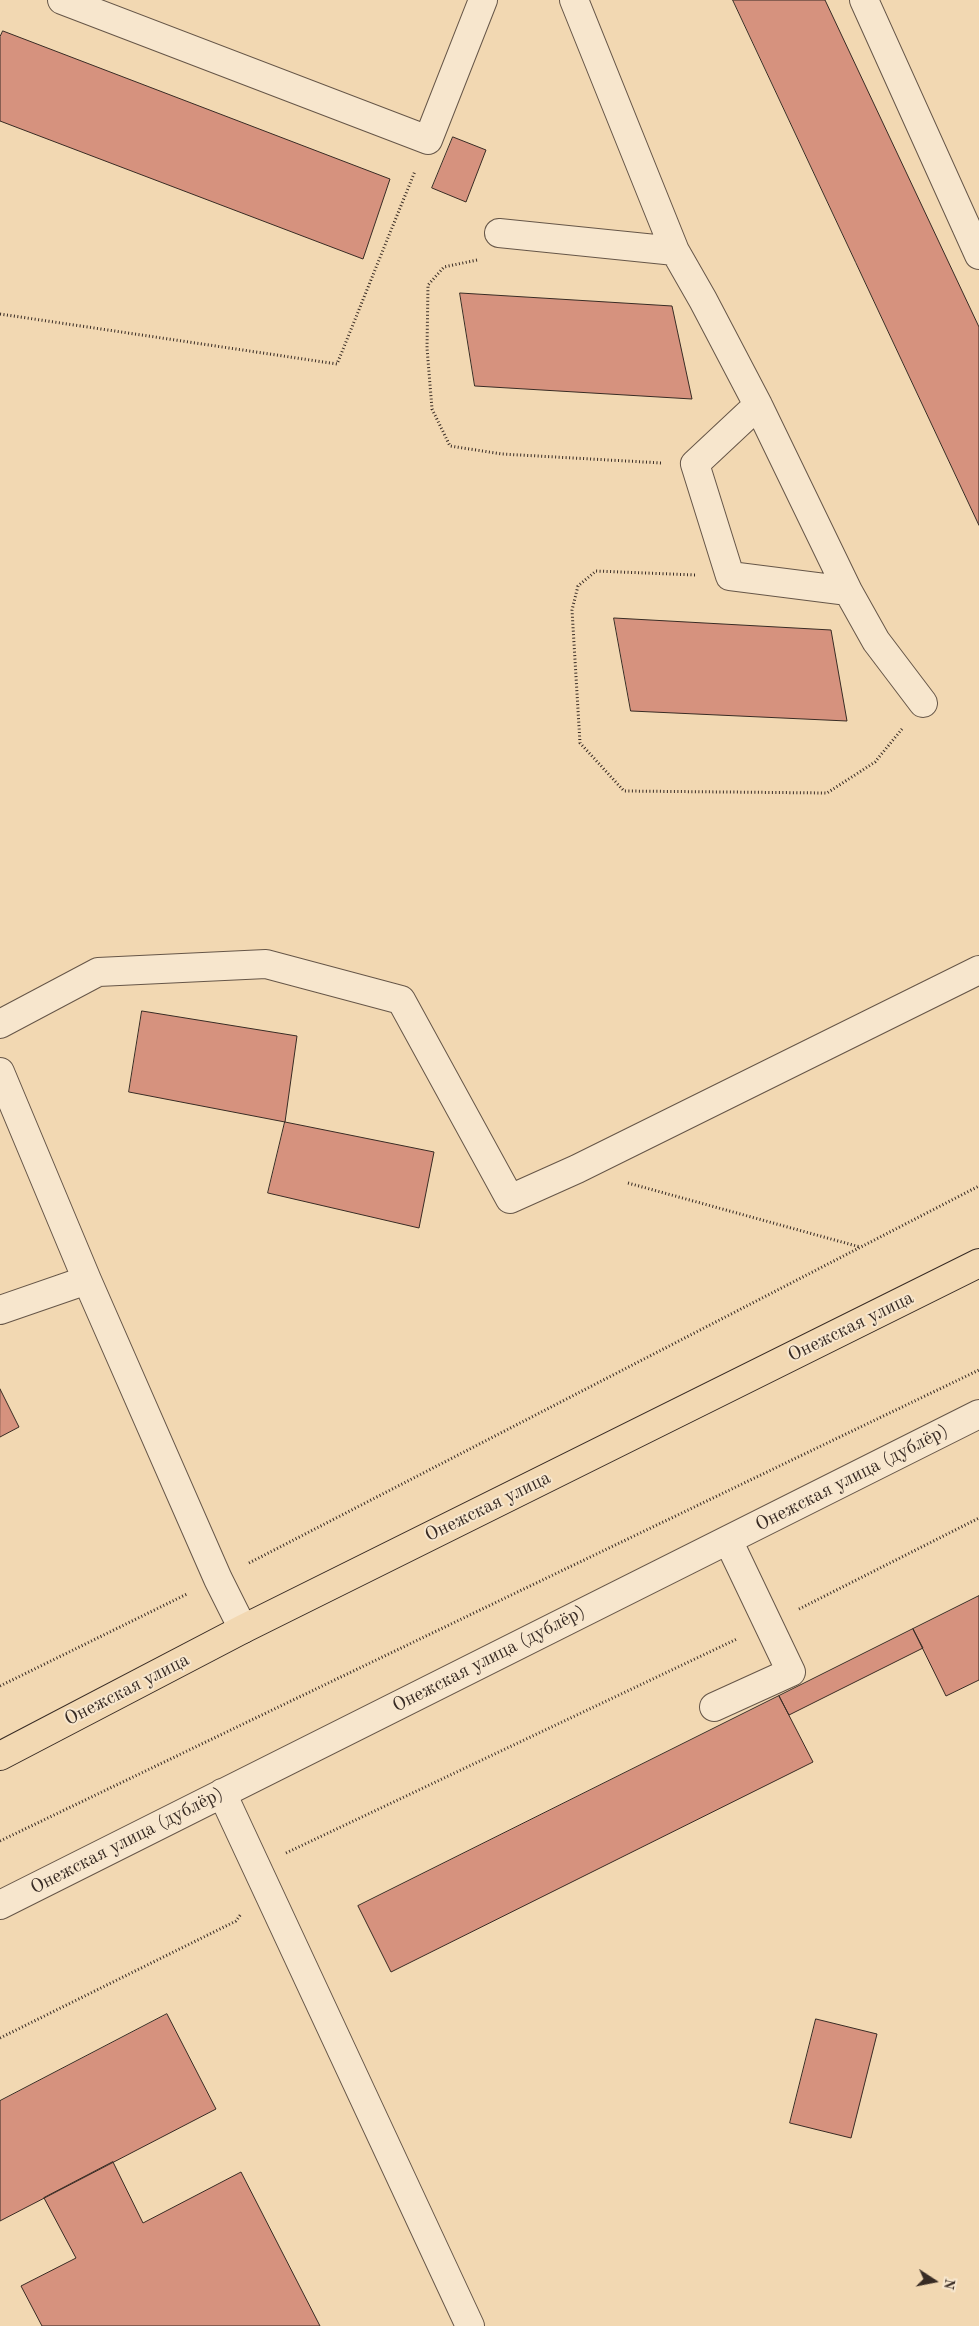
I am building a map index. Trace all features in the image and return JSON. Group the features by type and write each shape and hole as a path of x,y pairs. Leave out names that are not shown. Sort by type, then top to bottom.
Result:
{"main road":[{"name":"Онежская улица","path":"0,1756 243,1629 979,1263"}],"street":[{"path":"62,0 428,140 483,0"},
{"path":"574,0 674,251 703,300 758,405 848,591 876,641 923,703"},
{"path":"864,0 979,255"},
{"path":"499,233 674,251"},
{"path":"758,405 695,464 730,576 848,591"},
{"path":"0,1024 98,972 266,964 401,1000 510,1199 577,1169 979,970"},
{"path":"0,1072 87,1280 218,1579 243,1629"},
{"path":"0,1310 87,1280"},
{"name":"Онежская улица (дублёр)","path":"0,1905 979,1414"},
{"path":"714,1707 791,1672 728,1540"},
{"path":"222,1793 470,2326"}],"path":[{"path":"0,314 338,364 428,140"},
{"path":"487,261 477,260 444,267 428,285 427,348 432,409 450,446 502,454 695,464"},
{"path":"730,576 596,572 578,586 572,610 580,743 624,791 828,792 875,762 923,703"},
{"path":"577,1169 861,1247"},
{"path":"0,1686 218,1579 979,1186"},
{"path":"0,1841 979,1370"},
{"path":"0,2038 236,1921 286,1853 769,1624 979,1518"}],"building":[{"path":"733,0 825,0 979,327 979,525"},
{"path":"3,31 390,179 363,259 0,121 0,37"},
{"path":"453,137 486,150 466,202 432,188"},
{"path":"460,293 672,306 692,399 475,386"},
{"path":"614,618 831,630 847,721 631,711"},
{"path":"142,1011 297,1036 285,1122 129,1092"},
{"path":"285,1122 434,1152 419,1228 268,1193"},
{"path":"0,1389 19,1427 0,1437"},
{"path":"979,1596 979,1680 946,1696 913,1629"},
{"path":"913,1629 923,1648 789,1715 779,1696"},
{"path":"779,1696 813,1762 391,1972 358,1906"},
{"path":"167,2014 216,2109 0,2221 0,2101"},
{"path":"816,2019 877,2034 851,2138 790,2123"},
{"path":"113,2162 143,2223 241,2172 320,2326 42,2326 21,2286 76,2258 44,2198"}]}
